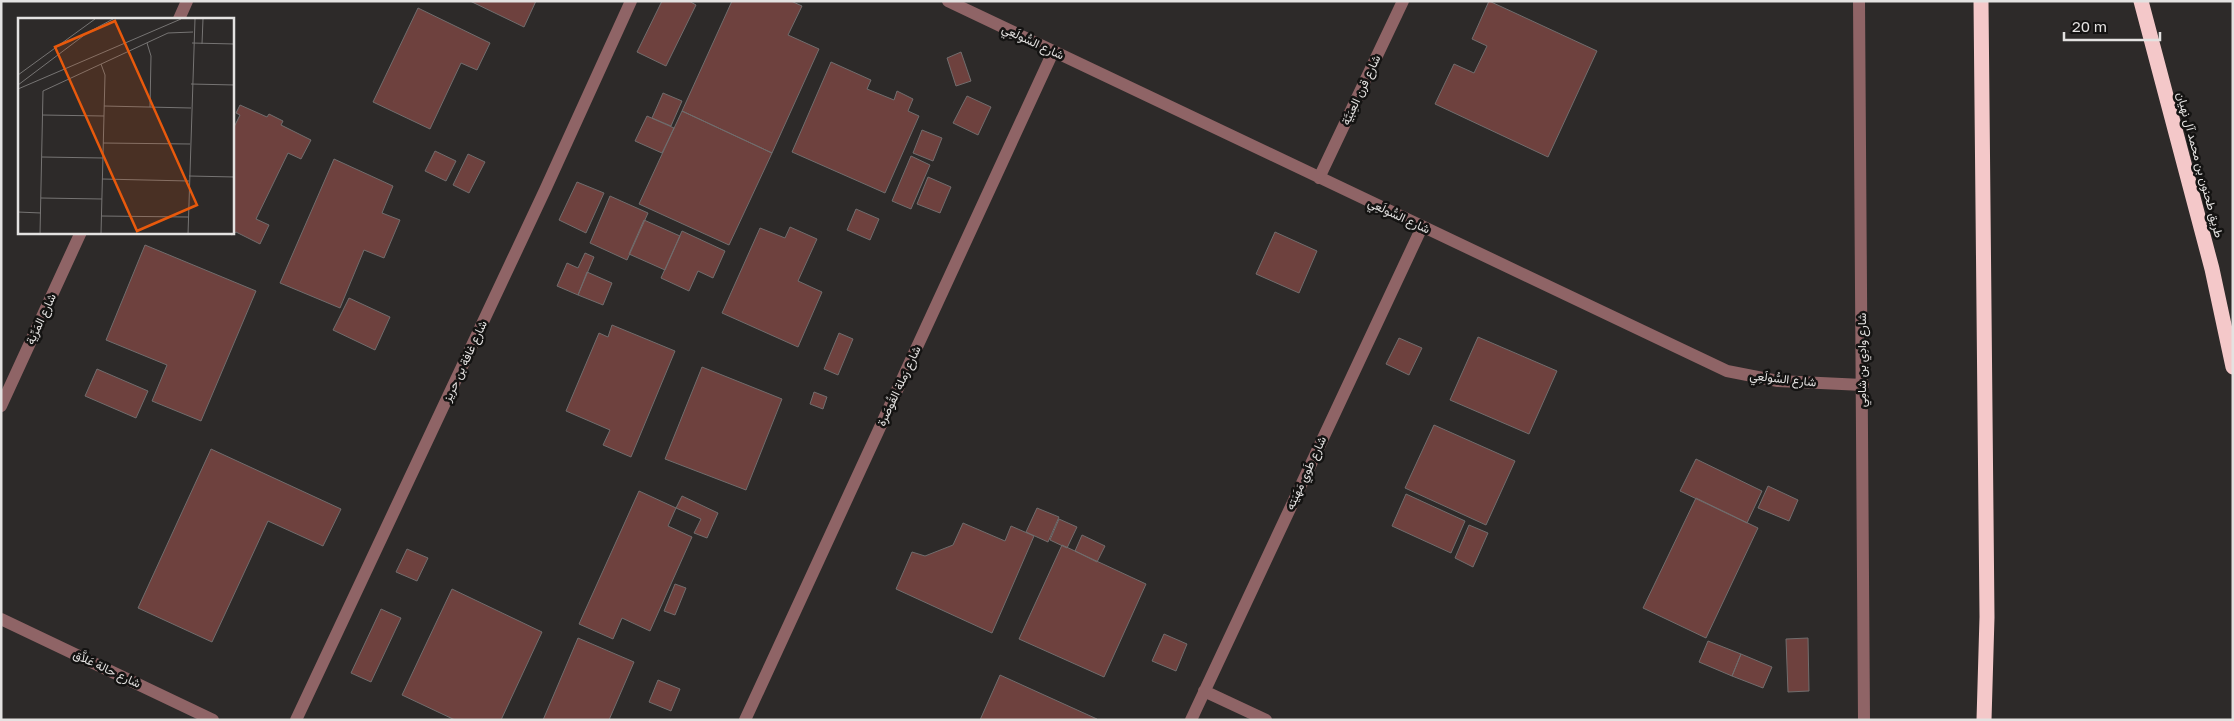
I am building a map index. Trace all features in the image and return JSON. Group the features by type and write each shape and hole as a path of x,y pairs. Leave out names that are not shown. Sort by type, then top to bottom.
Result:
{"highway":[{"path":"1981,1 1986,617 1984,720"},
{"name":"طريق طحنون بن محمد آل نهيان","path":"2141,1 2212,270 2233,368"}],"street":[{"path":"179,18 187,1"},
{"name":"شارع غافة بن حريز","path":"296,720 541,199 631,1"},
{"name":"شارع السُّولَعِي","path":"948,1 1727,371 1778,381 1863,385"},
{"name":"شارع قرن العِبَيَّة","path":"1319,178 1403,1"},
{"name":"شارع وادِي بن شامِي","path":"1859,1 1864,720"},
{"name":"شارع رَملة القُوصَرة","path":"745,720 1053,52"},
{"name":"شارع طَوي مَهَيَته","path":"1191,720 1422,227"},
{"name":"شارع المَرِّية","path":"1,406 80,234"},
{"name":"شارع حالة عَلاَّق","path":"1,619 213,720"},
{"path":"1204,691 1266,720"}],"building":[{"path":"470,1 536,1 524,27"},
{"path":"662,1 689,1 696,5 666,66 637,52"},
{"path":"732,1 791,1 802,6 788,35 819,49 772,153 682,111"},
{"path":"1489,1 1597,51 1548,157 1435,104 1454,64 1474,73 1487,46 1472,39"},
{"path":"418,8 490,43 477,70 461,63 430,129 373,102"},
{"path":"961,52 971,81 956,86 947,58"},
{"path":"831,62 871,80 867,89 894,100 897,91 913,99 908,111 919,116 885,193 792,152"},
{"path":"663,93 682,101 671,126 652,118"},
{"path":"967,96 991,107 978,135 953,123"},
{"path":"240,105 267,117 269,114 283,121 281,125 311,140 301,159 288,153 256,219 269,225 260,244 236,232 234,234 234,127 240,115 236,113"},
{"path":"682,111 772,153 729,245 639,204"},
{"path":"647,116 674,128 662,153 635,141"},
{"path":"922,130 942,138 933,161 913,153"},
{"path":"435,151 456,161 446,181 425,171"},
{"path":"468,154 485,162 469,193 453,185"},
{"path":"911,156 930,165 911,209 892,201"},
{"path":"334,159 393,186 382,213 400,220 384,258 364,250 340,308 280,283"},
{"path":"928,177 951,187 940,213 917,204"},
{"path":"577,182 604,193 586,233 559,220"},
{"path":"610,196 648,213 627,260 590,243"},
{"path":"856,209 879,219 870,240 847,230"},
{"path":"644,220 680,236 665,270 629,254"},
{"path":"790,227 817,239 798,281 822,292 798,347 722,313 760,228 785,238"},
{"path":"682,231 725,251 713,278 698,271 689,291 661,278"},
{"path":"1275,232 1317,251 1299,293 1256,274"},
{"path":"145,245 256,291 201,421 152,401 167,365 106,340"},
{"path":"585,253 594,257 578,295 557,286 567,263 578,268"},
{"path":"587,272 612,283 603,305 578,295"},
{"path":"349,298 390,317 375,350 333,330"},
{"path":"612,325 675,351 631,457 603,445 610,430 566,411 599,333 608,337"},
{"path":"839,333 853,339 838,375 824,369"},
{"path":"1478,337 1557,371 1529,434 1450,400"},
{"path":"1399,338 1422,348 1409,375 1386,364"},
{"path":"702,367 782,399 746,490 665,459"},
{"path":"97,369 148,391 136,418 85,396"},
{"path":"814,392 827,397 823,409 810,404"},
{"path":"1434,425 1515,461 1486,525 1405,488"},
{"path":"211,449 341,509 323,546 268,521 212,642 138,608"},
{"path":"1696,459 1762,491 1747,523 1680,491"},
{"path":"1768,486 1798,500 1789,521 1758,508"},
{"path":"639,491 676,508 668,526 692,537 650,631 622,618 613,639 579,624"},
{"path":"1406,494 1465,521 1451,553 1392,526"},
{"path":"682,496 718,513 707,538 694,533 701,519 676,508"},
{"path":"1696,498 1758,528 1706,638 1643,608"},
{"path":"1037,508 1059,517 1048,542 1026,532"},
{"path":"1059,519 1077,527 1067,548 1050,540"},
{"path":"963,523 1005,541 1011,526 1034,536 992,633 896,589 912,552 925,556 953,545"},
{"path":"1469,525 1488,533 1473,567 1455,558"},
{"path":"1082,535 1105,546 1097,562 1075,551"},
{"path":"1062,545 1146,584 1104,677 1019,639"},
{"path":"407,549 428,558 417,581 396,572"},
{"path":"675,584 686,588 675,615 664,611"},
{"path":"452,589 542,632 501,720 455,720 402,695"},
{"path":"381,609 401,618 371,682 351,673"},
{"path":"1164,634 1187,644 1176,671 1152,661"},
{"path":"578,638 634,662 609,720 543,720"},
{"path":"1808,638 1809,691 1788,692 1786,639"},
{"path":"1708,641 1741,654 1732,676 1699,662"},
{"path":"1741,654 1772,667 1763,688 1732,676"},
{"path":"1000,675 1097,719 1097,720 980,720"},
{"path":"658,680 680,689 671,711 649,702"}]}
